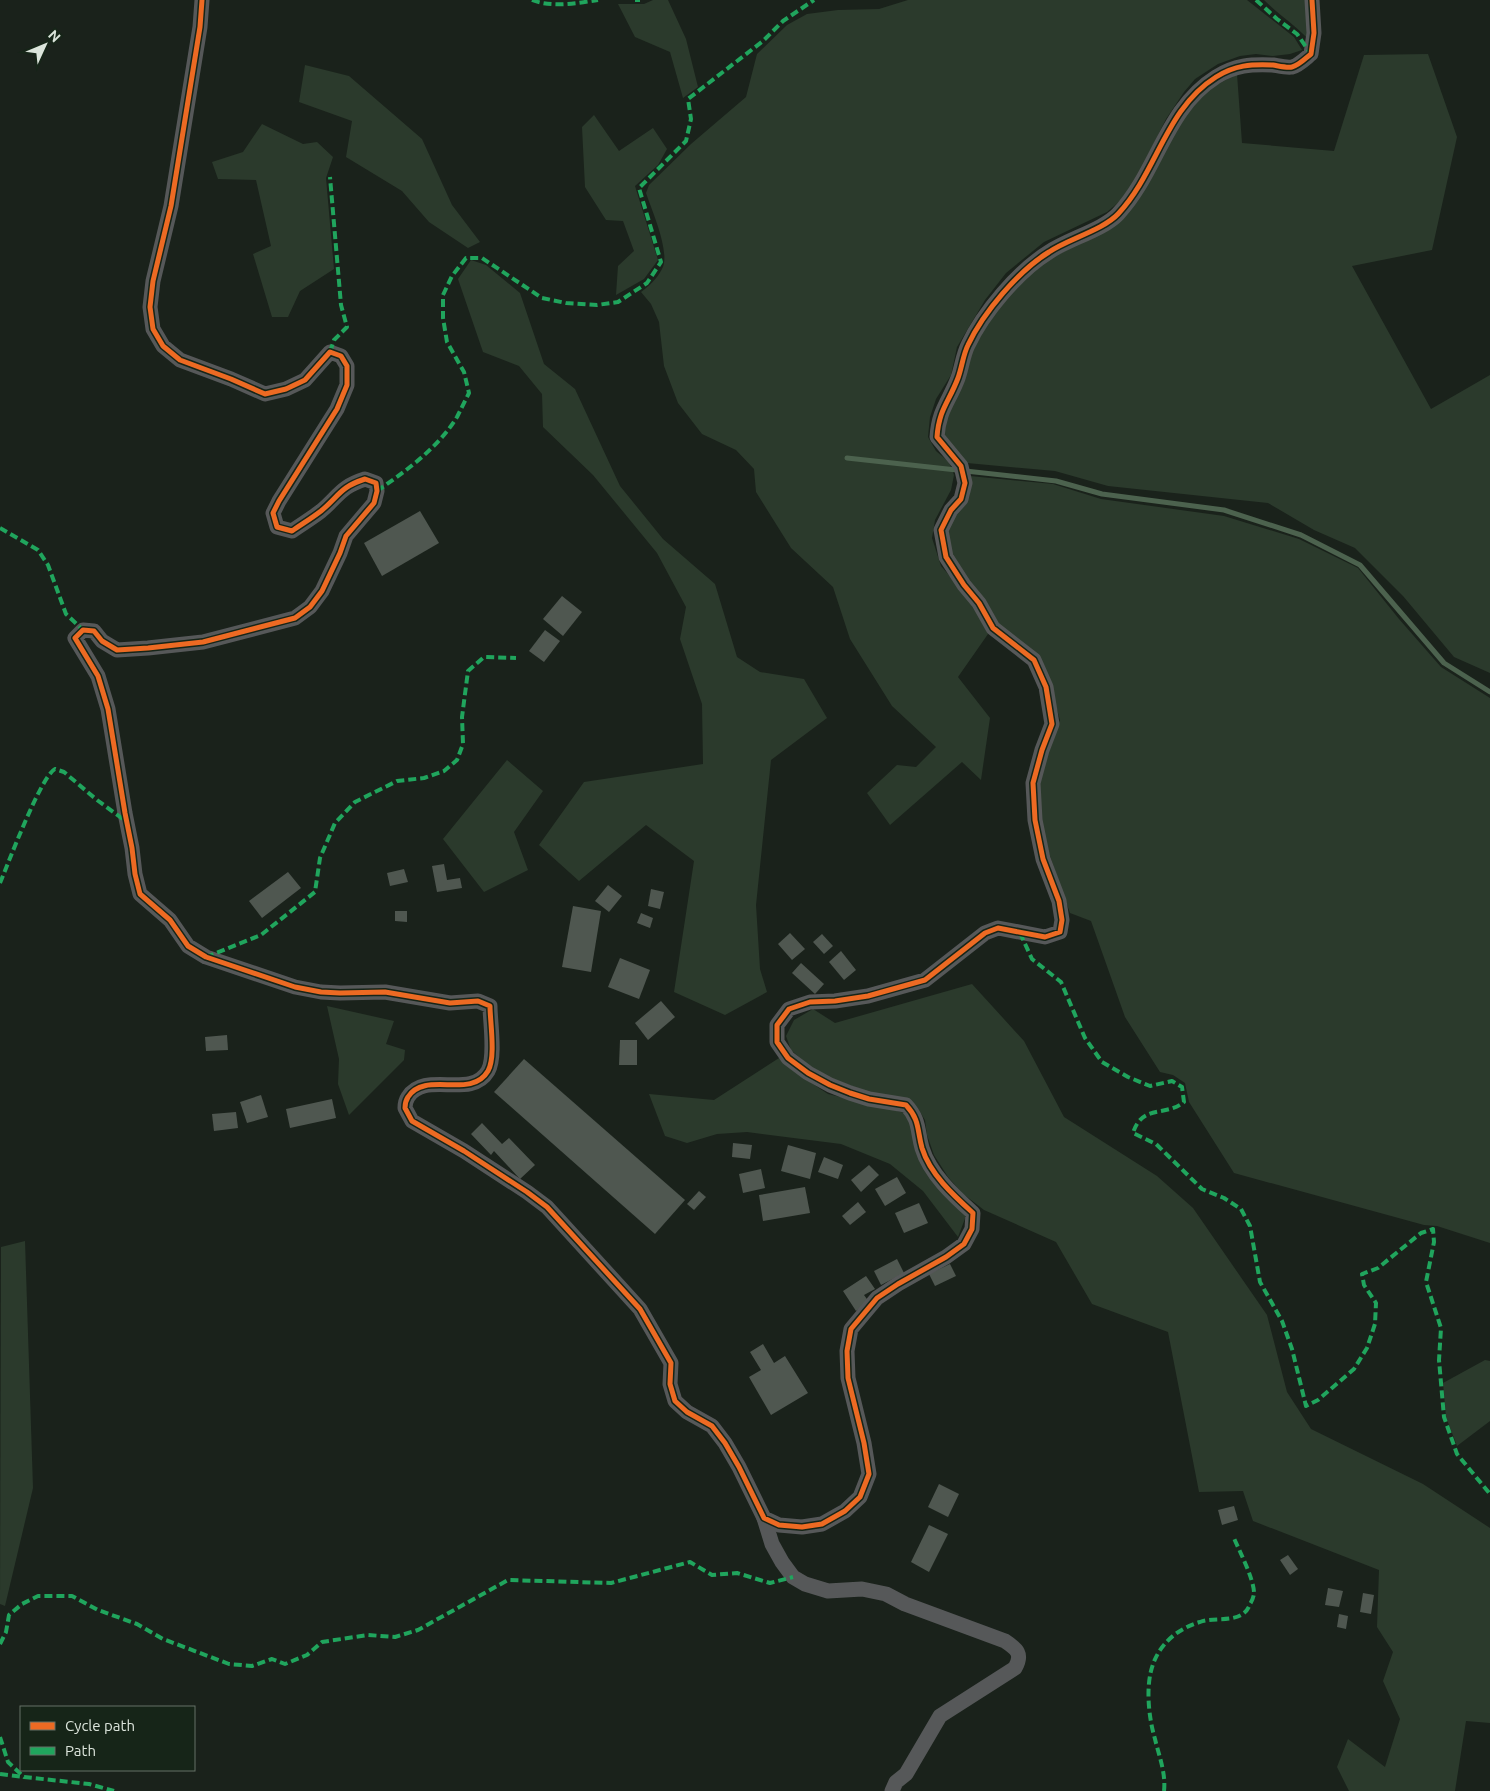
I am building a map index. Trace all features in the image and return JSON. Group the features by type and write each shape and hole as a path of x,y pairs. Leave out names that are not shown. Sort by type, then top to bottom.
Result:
{"street":[{"path":"202,0 200,27 171,206 153,280 150,307 153,329 163,346 180,360 265,394 286,389 304,380 330,352 341,356 347,366 347,385 337,409 278,501 273,513 277,527 292,531 322,510 340,491 354,482 365,478 376,483 377,491 374,503 346,536 322,591 310,608 295,618 204,642 148,648 117,650 102,640 94,631 83,630 75,638 98,676 108,709 135,874 140,894 170,920 188,946 206,957 257,976 321,992 385,992 450,1003 478,1001 490,1006 492,1054 488,1070 479,1080 464,1085 428,1085 416,1090 408,1097 405,1108 412,1120 464,1151 547,1207 634,1302 658,1338 671,1363 670,1384 675,1401 687,1412 712,1426 725,1443 764,1518 772,1544 793,1577 805,1584 828,1590 862,1589 886,1594 905,1604 1005,1641 1014,1646 1019,1654 1019,1661 1015,1668 940,1716 906,1774 896,1782 892,1791"},
{"path":"764,1518 779,1525 802,1527 822,1524 846,1512 860,1497 869,1474 864,1443 848,1378 847,1351 850,1330 878,1298 964,1244 972,1229 973,1213 946,1187 934,1171 923,1149 915,1114 906,1105 869,1099 850,1093 830,1086 808,1073 788,1058 777,1042 777,1025 789,1009 810,1002 835,1001 868,996 925,980 984,933 998,928 1045,937 1060,932 1062,920 1060,901 1043,859 1035,820 1033,783 1042,750 1052,724 1046,687 1034,660 993,628 979,603 946,558 941,530 951,510 962,498 965,483 961,466 937,438 938,421 958,378 967,346 984,316 1030,265 1050,251 1090,232 1117,216 1136,193 1174,119 1194,93 1217,76 1246,64 1293,67 1311,54 1314,34 1312,0"}],"green space":[{"path":"653,0 668,0 686,39 698,87 683,98 670,52 635,37 618,4 644,4"},
{"path":"908,0 1247,0 1294,37 1302,50 1273,56 1256,54 1240,56 1218,64 1195,79 1166,119 1134,183 1120,201 1107,212 1044,242 1006,273 985,300 957,347 951,375 936,399 930,417 928,437 936,451 949,462 954,475 951,490 935,520 932,538 941,566 962,590 988,634 958,677 990,718 981,780 962,762 890,825 867,793 897,765 916,767 936,747 892,706 850,639 833,587 791,548 756,492 754,469 736,450 702,434 678,403 664,366 659,322 651,304 641,292 658,276 664,262 660,232 646,193 649,185 691,144 746,97 757,54 787,25 807,14 838,10 879,9"},
{"path":"1264,0 1306,0 1309,40 1298,29"},
{"path":"1428,54 1457,137 1432,250 1352,266 1431,409 1490,375 1490,673 1454,657 1403,596 1355,548 1314,530 1268,503 1108,486 1055,471 967,463 944,436 944,423 973,349 988,319 1036,267 1123,219 1142,194 1182,119 1200,94 1237,74 1242,143 1334,151 1364,55"},
{"path":"305,65 349,76 422,139 452,205 480,242 468,248 429,222 402,191 346,157 352,121 299,102"},
{"path":"594,115 619,151 653,128 667,149 658,165 635,186 658,260 644,279 616,295 618,266 634,251 623,221 606,220 585,187 582,127"},
{"path":"262,124 303,144 317,142 333,157 326,178 334,269 300,291 288,317 272,317 253,254 271,246 256,180 218,179 212,162 243,152"},
{"path":"471,260 486,265 520,293 544,364 575,389 620,486 663,539 715,584 737,657 760,672 804,679 827,718 771,760 756,905 760,969 767,992 725,1015 674,992 694,861 646,825 579,881 539,845 584,782 703,764 702,704 680,639 686,607 657,553 593,475 543,427 542,394 519,366 483,352 458,279"},
{"path":"970,476 1053,484 1101,499 1224,516 1299,539 1358,568 1441,667 1490,698 1490,1243 1437,1226 1424,1225 1234,1173 1189,1102 1185,1083 1173,1075 1160,1072 1125,1017 1091,921 1070,913 1049,853 1040,814 1039,783 1048,750 1060,720 1049,682 997,624 950,554 947,532 956,511 969,498"},
{"path":"507,760 543,791 514,832 528,870 484,892 443,839"},
{"path":"972,984 1024,1041 1064,1117 1157,1176 1193,1208 1267,1315 1287,1392 1311,1429 1423,1484 1490,1528 1490,1723 1466,1721 1455,1791 1349,1791 1337,1767 1348,1739 1385,1767 1400,1719 1383,1681 1393,1652 1377,1627 1379,1570 1253,1521 1243,1491 1199,1492 1168,1332 1092,1304 1056,1242 984,1210 962,1193 948,1177 934,1155 927,1135 925,1120 917,1107 864,1091 826,1076 807,1064 791,1050 786,1036 794,1020 813,1009 835,1023"},
{"path":"327,1006 394,1021 386,1044 405,1050 404,1060 349,1115 338,1084 339,1059"},
{"path":"779,1058 828,1094 905,1113 966,1216 958,1237 923,1191 890,1164 841,1144 747,1132 717,1134 687,1143 665,1136 649,1094 714,1100"},
{"path":"25,1241 33,1488 5,1606 0,1604 1,1247"},
{"path":"1485,1360 1490,1361 1490,1421 1457,1446 1446,1417 1443,1383"}],"building":[{"path":"420,511 439,543 382,576 364,543"},
{"path":"562,596 582,612 563,636 543,619"},
{"path":"545,630 560,641 544,662 529,651"},
{"path":"444,864 447,880 460,878 462,888 437,892 432,866"},
{"path":"404,869 408,882 390,886 387,873"},
{"path":"288,872 301,888 262,918 249,901"},
{"path":"608,885 622,896 609,912 595,901"},
{"path":"651,889 664,892 660,909 648,906"},
{"path":"573,906 601,911 591,972 562,967"},
{"path":"395,911 407,911 407,922 395,921"},
{"path":"641,913 653,918 650,928 637,923"},
{"path":"790,933 805,949 792,960 778,944"},
{"path":"822,934 833,946 824,954 813,942"},
{"path":"841,951 856,970 844,980 829,962"},
{"path":"620,958 650,970 639,999 608,987"},
{"path":"801,963 824,984 815,994 792,973"},
{"path":"661,1001 675,1017 648,1040 635,1023"},
{"path":"227,1035 228,1050 206,1051 205,1037"},
{"path":"620,1040 637,1040 637,1065 619,1065"},
{"path":"524,1059 685,1200 655,1234 494,1092"},
{"path":"261,1095 268,1117 247,1123 240,1102"},
{"path":"332,1099 336,1118 290,1128 286,1109"},
{"path":"236,1112 238,1128 214,1131 212,1114"},
{"path":"482,1123 502,1144 509,1138 535,1165 520,1179 494,1151 491,1155 471,1134"},
{"path":"733,1143 752,1145 750,1159 732,1157"},
{"path":"788,1145 816,1153 810,1179 781,1171"},
{"path":"824,1157 843,1165 838,1179 818,1172"},
{"path":"869,1165 879,1175 861,1192 851,1180"},
{"path":"761,1169 765,1188 743,1193 739,1174"},
{"path":"897,1177 906,1193 885,1206 875,1189"},
{"path":"805,1187 810,1213 763,1221 759,1195"},
{"path":"699,1191 706,1197 694,1210 687,1204"},
{"path":"858,1202 866,1212 850,1225 842,1216"},
{"path":"919,1203 928,1223 904,1233 895,1213"},
{"path":"897,1259 904,1273 881,1285 874,1271"},
{"path":"950,1264 956,1276 935,1286 929,1274"},
{"path":"866,1276 875,1289 864,1295 869,1302 856,1311 843,1291"},
{"path":"763,1344 774,1363 785,1356 808,1393 771,1415 749,1377 761,1370 750,1352"},
{"path":"939,1484 959,1494 948,1517 928,1507"},
{"path":"1234,1506 1238,1520 1222,1525 1218,1510"},
{"path":"929,1525 948,1534 929,1572 911,1562"},
{"path":"1288,1555 1298,1569 1290,1575 1280,1560"},
{"path":"1328,1588 1343,1591 1339,1607 1325,1605"},
{"path":"1363,1593 1374,1595 1371,1614 1360,1612"},
{"path":"1339,1614 1348,1616 1346,1629 1337,1627"}],"waterway":[{"path":"847,458 1056,481 1102,494 1224,510 1301,535 1360,565 1444,663 1490,692"}],"marked path":[{"path":"532,0 548,4 598,0"},
{"path":"635,0 640,0"},
{"path":"377,491 410,467 441,439 457,417 469,393 464,372 447,342 443,318 443,295 452,276 466,258 482,258 542,298 566,303 597,305 618,302 647,283 661,262 639,188 686,141 691,119 688,99 763,41 783,21 814,0"},
{"path":"1256,0 1297,34 1311,54"},
{"path":"330,177 341,305 347,327 334,340 330,352"},
{"path":"0,528 38,550 48,565 66,614 83,630"},
{"path":"206,957 261,935 315,892 320,858 335,823 355,802 397,781 424,778 444,771 457,760 463,744 462,717 468,671 484,657 516,658"},
{"path":"0,883 34,803 49,775 55,769 64,772 127,822"},
{"path":"1020,933 1032,959 1061,982 1085,1038 1102,1062 1128,1077 1150,1086 1172,1081 1182,1087 1184,1102 1170,1109 1148,1114 1137,1124 1133,1133 1156,1144 1202,1189 1224,1198 1241,1209 1250,1226 1260,1282 1282,1321 1292,1349 1306,1406 1318,1400 1354,1369 1367,1348 1375,1324 1376,1303 1364,1285 1362,1274 1378,1268 1421,1233 1433,1229 1434,1242 1426,1282 1441,1328 1439,1360 1444,1417 1457,1454 1490,1494"},
{"path":"1164,1791 1163,1771 1153,1731 1148,1696 1151,1671 1163,1646 1183,1629 1206,1620 1228,1619 1241,1615 1246,1611 1253,1597 1253,1587 1233,1536"},
{"path":"0,1644 6,1632 9,1615 22,1604 38,1596 72,1596 98,1610 137,1624 163,1639 229,1664 252,1666 272,1659 285,1664 307,1655 322,1642 368,1635 395,1637 418,1630 508,1580 611,1583 690,1562 712,1575 737,1573 770,1583 793,1577"},
{"path":"0,1737 8,1762 24,1777 89,1784 114,1791"},
{"path":"0,1774 24,1777"}],"cycle path":[{"path":"202,0 200,27 171,206 153,281 150,307 153,329 163,346 180,360 265,394 286,389 305,380 330,352 341,356 347,366 347,385 337,409 273,513 277,527 292,531 321,511 350,485 365,479 376,483 377,491 374,503 346,536 322,591 310,607 295,618 203,642 148,648 117,650 102,641 94,631 83,630 75,638 98,676 108,709 135,874 140,894 170,920 188,946 206,957 295,987 321,992 385,992 450,1003 478,1001 490,1006 492,1057 488,1071 471,1084 436,1085 416,1089 408,1097 405,1105 412,1121 464,1151 547,1207 640,1309 671,1363 670,1384 675,1401 687,1412 712,1426 725,1443 764,1518 779,1525 802,1527 822,1524 845,1511 860,1497 869,1474 864,1443 848,1378 847,1351 851,1329 877,1298 946,1257 964,1244 972,1229 973,1213 950,1191 931,1167 922,1148 916,1120 906,1105 869,1099 850,1093 808,1073 788,1058 777,1042 777,1025 789,1009 810,1002 835,1001 868,996 925,980 985,933 998,928 1045,937 1060,932 1062,920 1059,901 1043,859 1035,820 1033,783 1042,750 1052,724 1046,687 1034,660 993,628 979,603 964,585 946,557 941,530 951,510 961,499 965,483 961,466 937,437 942,412 955,386 968,345 1002,294 1037,260 1057,247 1104,225 1118,214 1132,197 1143,179 1173,123 1199,90 1223,73 1243,66 1273,65 1292,67 1311,54 1314,33 1312,0"}]}
